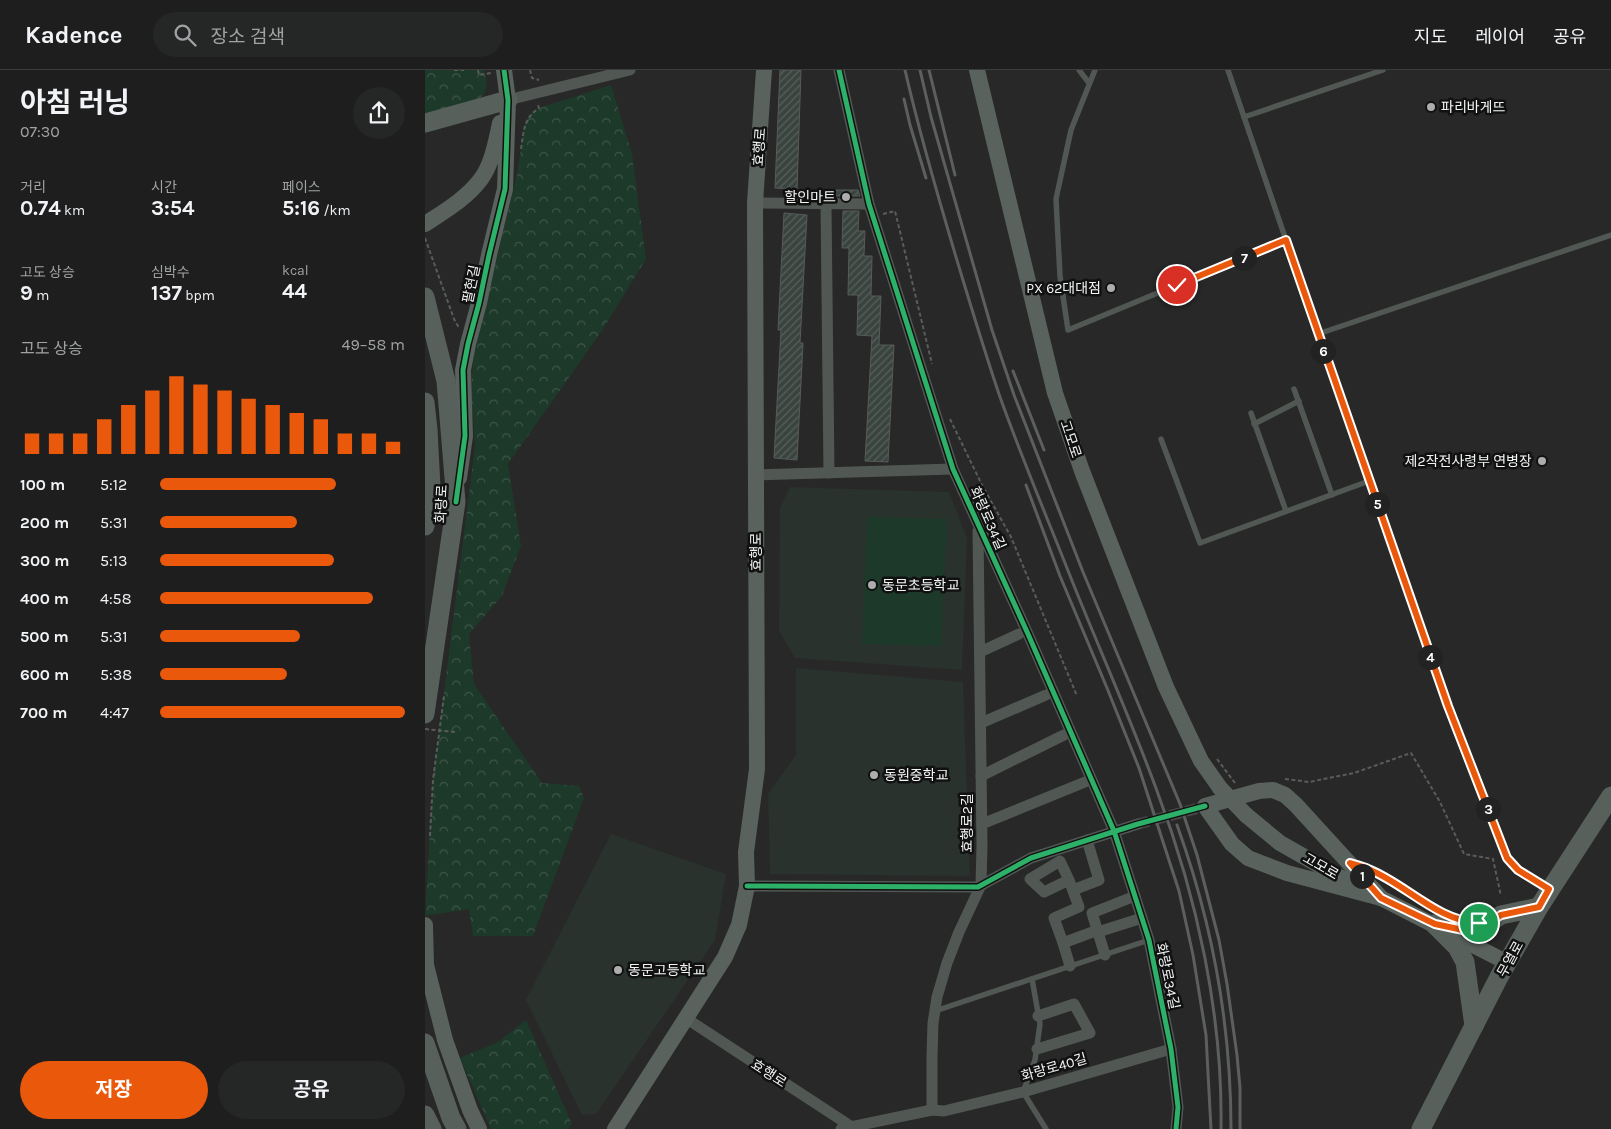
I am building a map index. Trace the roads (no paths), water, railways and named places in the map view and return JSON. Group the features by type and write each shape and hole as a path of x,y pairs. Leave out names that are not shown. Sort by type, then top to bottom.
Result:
{"main road":[{"name":"팔현길","path":"455,502 465,436 463,370 467,344 479,303 505,189 508,103 504,70"},
{"name":"효행로","path":"615,1129 687,1019 725,956 739,925 747,886 747,852 757,768 755,204 764,70"},
{"name":"고모로","path":"977,70 1055,392 1082,471 1166,686 1201,761 1220,788 1246,814 1281,842 1338,876 1381,898 1437,918 1508,963"},
{"path":"425,123 508,103"},
{"path":"425,224 467,194 481,178 493,154 508,103"},
{"name":"화랑로","path":"425,297 447,381 455,502 425,714"},
{"name":"화랑로","path":"425,402 431,487 425,526"},
{"path":"1273,790 1285,795 1381,898 1287,873 1247,858 1232,844 1202,807 1259,792 1273,790"},
{"name":"무열로","path":"1421,1129 1474,1026 1549,889 1609,803"},
{"path":"1437,918 1463,930 1485,926 1501,915 1539,907"},
{"path":"1437,918 1465,962 1474,1026"},
{"path":"425,925 426,965 445,1040 470,1110 479,1129"},
{"path":"425,1043 451,1118 457,1129"},
{"path":"425,1115 432,1129"}],"street":[{"path":"508,103 630,70"},
{"name":"화랑로34길","path":"839,70 869,204 953,469 1114,831 1135,896 1149,940 1171,1049 1178,1107 1176,1129"},
{"path":"755,204 869,204"},
{"path":"826,204 829,473"},
{"path":"756,475 953,469"},
{"name":"효행로2길","path":"932,1110 933,1023 935,1011 947,963 981,885 982,824 978,526"},
{"path":"980,652 1019,634"},
{"path":"981,723 1047,695"},
{"path":"981,776 1064,735"},
{"path":"982,824 1085,782"},
{"path":"747,886 978,887 1031,858 1139,824"},
{"path":"1070,966 1054,918 1079,907 1071,885 1099,880 1087,840"},
{"path":"1105,955 1092,913 1135,896"},
{"path":"1063,943 1142,918"},
{"path":"1037,1049 1090,1034 1074,1004 1038,1016"},
{"name":"효행로","path":"687,1019 846,1128"},
{"name":"화랑로40길","path":"932,1110 944,1110 1023,1092 1171,1049"},
{"path":"846,1128 932,1110"}],"lane":[{"path":"1079,70 1089,83"},
{"path":"1095,70 1071,130 1055,199 1060,276 1067,330 1286,240"},
{"path":"1228,70 1450,712 1507,858 1518,870 1549,889"},
{"path":"1245,117 1383,70"},
{"path":"1318,334 1611,236"},
{"path":"1294,389 1333,495"},
{"path":"1254,424 1299,401"},
{"path":"1251,413 1286,511"},
{"path":"1161,439 1199,543 1369,481"},
{"name":"화랑로34길","path":"935,1011 1149,940"},
{"path":"1032,979 1039,1024 1035,1060 1023,1092 1046,1129"}],"tunnel":[{"path":"1138,824 1199,808"}],"railway":[{"path":"905,70 942,208 1000,397 1076,592 1146,762 1184,872 1205,957 1212,1000 1217,1043 1221,1129"},
{"path":"920,70 931,117 992,330 1014,395 1083,572 1180,804 1197,855 1219,940 1227,984 1240,1088 1240,1129"},
{"path":"929,70 955,175"},
{"path":"904,99 926,178"},
{"path":"1013,371 1044,450"},
{"path":"1026,485 1060,576 1139,768 1179,891 1193,955 1206,1035 1211,1129"},
{"path":"1177,825 1200,899 1217,975 1227,1052 1231,1129"}],"place":[{"name":"파리바게뜨","path":"1431,107"},
{"name":"할인마트","path":"846,197"},
{"name":"PX 62대대점","path":"1111,288"},
{"name":"제2작전사령부 연병장","path":"1542,461"},
{"name":"동문초등학교","path":"872,585"},
{"name":"동원중학교","path":"874,775"},
{"name":"동문고등학교","path":"618,970"}]}
